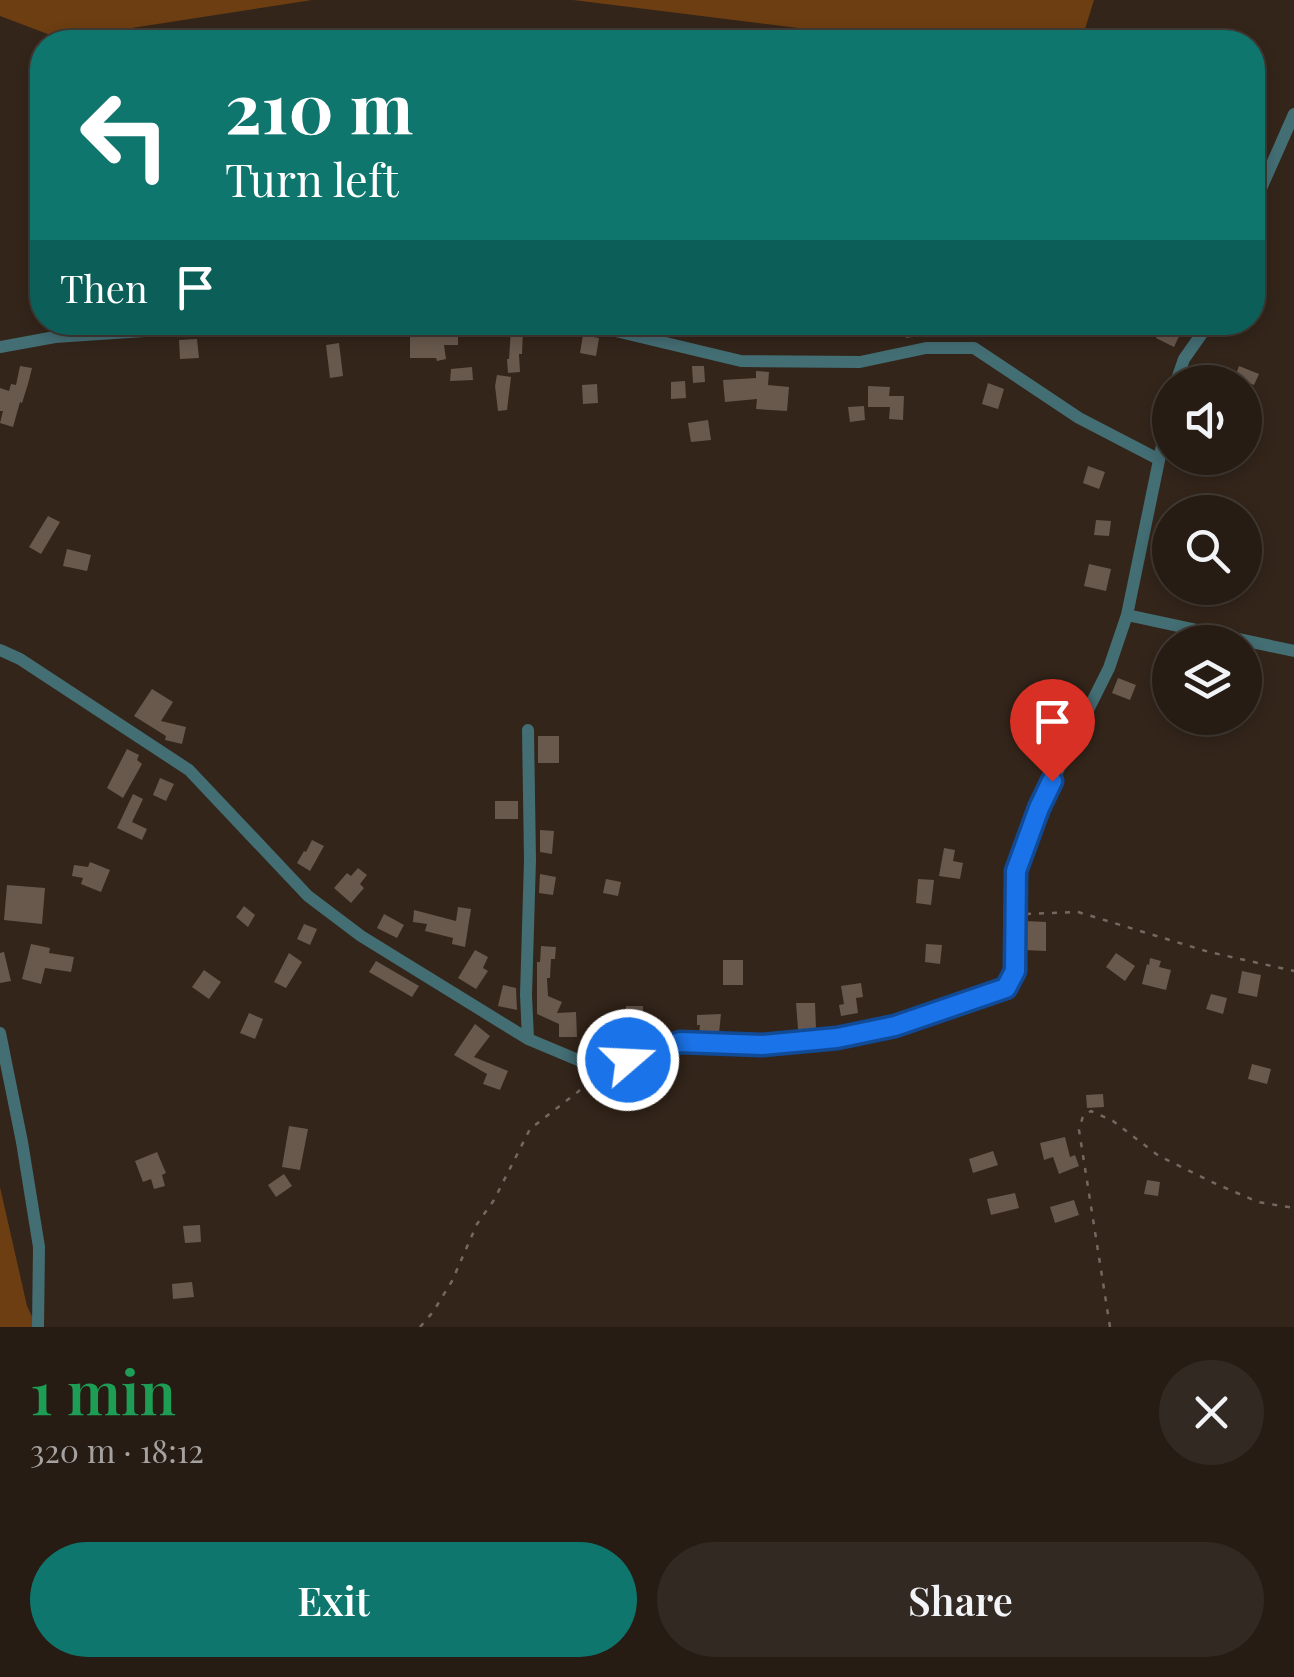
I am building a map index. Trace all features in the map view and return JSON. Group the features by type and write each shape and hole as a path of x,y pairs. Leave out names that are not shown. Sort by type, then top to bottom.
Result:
{"street":[{"path":"1265,179 1294,114"},
{"path":"0,347 94,335"},
{"path":"634,335 741,360 860,362 926,348 974,348 1078,418 1152,456"},
{"path":"1182,365 1201,335"},
{"path":"0,650 20,658 189,770 308,896 347,926 528,1039 590,1065 628,1060 680,1042 762,1045 837,1038 895,1026 1006,988 1015,971 1016,871 1039,808 1108,668 1127,615 1155,475"},
{"path":"1127,615 1294,651"},
{"path":"528,730 528,1039"},
{"path":"0,1033 39,1247 38,1327"}],"path":[{"path":"1015,914 1078,912 1209,952 1294,970"},
{"path":"420,1327 452,1281 477,1224 494,1200 530,1129 579,1091 590,1065"},
{"path":"1110,1327 1079,1130 1083,1116 1091,1111 1113,1121 1159,1156 1214,1183 1258,1202 1294,1208"}],"shaded area":[{"path":"0,0 312,0 119,30 37,30 0,16"},
{"path":"573,0 1094,0 1085,30 815,30"},
{"path":"0,1187 27,1306 37,1327 0,1327"}],"building":[{"path":"458,335 458,345 444,345 446,359 410,358 410,336"},
{"path":"511,335 523,335 520,372 508,373"},
{"path":"583,335 599,338 596,356 580,353"},
{"path":"1157,335 1180,335 1174,347 1156,338"},
{"path":"197,339 199,358 180,359 179,340"},
{"path":"339,343 343,376 330,378 326,345"},
{"path":"20,366 32,368 13,427 0,423 0,388 9,391 11,384 16,385"},
{"path":"692,366 704,366 705,382 693,383"},
{"path":"472,367 473,380 450,381 451,369"},
{"path":"756,371 769,372 768,385 789,387 787,411 756,409 757,399 725,402 723,380 756,378"},
{"path":"497,375 511,377 507,410 498,411"},
{"path":"685,381 686,398 671,399 671,382"},
{"path":"988,383 1004,389 998,409 982,404"},
{"path":"597,384 598,403 583,404 582,385"},
{"path":"868,386 890,387 889,396 904,396 903,420 889,419 890,407 868,407"},
{"path":"864,406 865,420 850,422 848,407"},
{"path":"708,420 711,440 691,442 688,423"},
{"path":"1088,466 1105,472 1099,489 1083,483"},
{"path":"48,516 60,522 41,554 29,547"},
{"path":"1096,520 1111,521 1109,536 1094,535"},
{"path":"67,549 91,555 87,571 63,566"},
{"path":"1089,564 1111,569 1106,591 1084,586"},
{"path":"1118,678 1136,685 1130,700 1112,693"},
{"path":"152,689 173,702 161,721 186,727 182,744 165,740 166,736 134,716"},
{"path":"1049,689 1069,698 1062,715 1042,706"},
{"path":"538,736 559,736 559,763 538,763"},
{"path":"127,749 139,755 137,760 142,764 123,798 107,788"},
{"path":"160,778 174,784 166,801 153,795"},
{"path":"133,794 143,799 132,822 147,829 142,840 117,828"},
{"path":"495,801 518,801 518,819 495,819"},
{"path":"540,830 554,831 552,854 540,852"},
{"path":"312,840 324,846 310,871 297,863"},
{"path":"944,848 955,850 953,861 963,863 960,879 939,876"},
{"path":"90,862 110,870 101,892 81,884 83,878 72,876 74,865 88,867"},
{"path":"358,868 367,875 360,884 364,888 351,903 334,888 347,873 351,876"},
{"path":"540,874 556,877 553,895 539,893"},
{"path":"606,879 621,882 618,896 603,893"},
{"path":"918,879 934,880 931,905 916,903"},
{"path":"7,885 45,888 42,924 4,920"},
{"path":"244,906 255,915 248,927 236,917"},
{"path":"458,907 471,909 465,947 452,944 453,938 425,931 427,924 413,922 414,910 456,921"},
{"path":"384,914 404,925 397,938 377,928"},
{"path":"1026,921 1046,922 1046,951 1025,950"},
{"path":"304,924 317,929 310,945 297,939"},
{"path":"31,944 50,948 49,953 74,957 71,972 45,968 41,984 22,979"},
{"path":"926,944 942,945 940,964 925,962"},
{"path":"541,946 556,947 547,978 548,996 562,1002 557,1013 576,1012 577,1037 559,1037 559,1024 537,1014 537,962"},
{"path":"475,950 488,957 483,968 488,971 476,989 458,978"},
{"path":"4,952 11,981 0,983 0,953"},
{"path":"289,953 302,962 286,988 274,982"},
{"path":"1116,953 1135,966 1125,981 1106,967"},
{"path":"1150,958 1161,961 1159,967 1171,970 1166,990 1142,984"},
{"path":"723,960 743,960 743,985 723,985"},
{"path":"376,961 419,986 412,997 369,972"},
{"path":"204,970 221,982 209,999 192,987"},
{"path":"1242,971 1261,975 1257,997 1238,993"},
{"path":"861,983 863,997 856,998 858,1013 841,1016 841,986"},
{"path":"503,985 516,988 517,1010 498,1006"},
{"path":"1211,994 1227,998 1223,1014 1206,1009"},
{"path":"796,1003 815,1003 816,1029 798,1029"},
{"path":"626,1006 643,1006 644,1031 663,1030 664,1037 645,1043 622,1043"},
{"path":"249,1013 263,1019 255,1039 240,1033"},
{"path":"721,1014 719,1033 699,1033 697,1015"},
{"path":"475,1024 490,1036 474,1057 508,1071 500,1090 483,1084 487,1074 454,1055"},
{"path":"614,1036 615,1047 593,1049 592,1039"},
{"path":"1252,1064 1271,1069 1267,1084 1248,1079"},
{"path":"1103,1094 1104,1107 1087,1108 1086,1095"},
{"path":"289,1126 308,1129 300,1170 282,1167"},
{"path":"1065,1137 1070,1157 1075,1155 1079,1166 1059,1174 1053,1157 1044,1160 1040,1143"},
{"path":"993,1151 998,1165 973,1173 969,1159"},
{"path":"157,1152 166,1173 162,1175 165,1186 154,1189 151,1179 143,1182 135,1161"},
{"path":"284,1174 292,1186 276,1197 268,1185"},
{"path":"1147,1180 1160,1182 1158,1196 1144,1194"},
{"path":"1015,1193 1019,1208 991,1215 987,1199"},
{"path":"1074,1200 1079,1215 1055,1223 1050,1207"},
{"path":"200,1225 201,1242 185,1243 183,1226"},
{"path":"192,1282 194,1297 173,1299 172,1284"}],"route":[{"path":"628,1060 680,1042 762,1045 837,1038 895,1026 1006,988 1015,971 1016,871 1052,781"}]}
